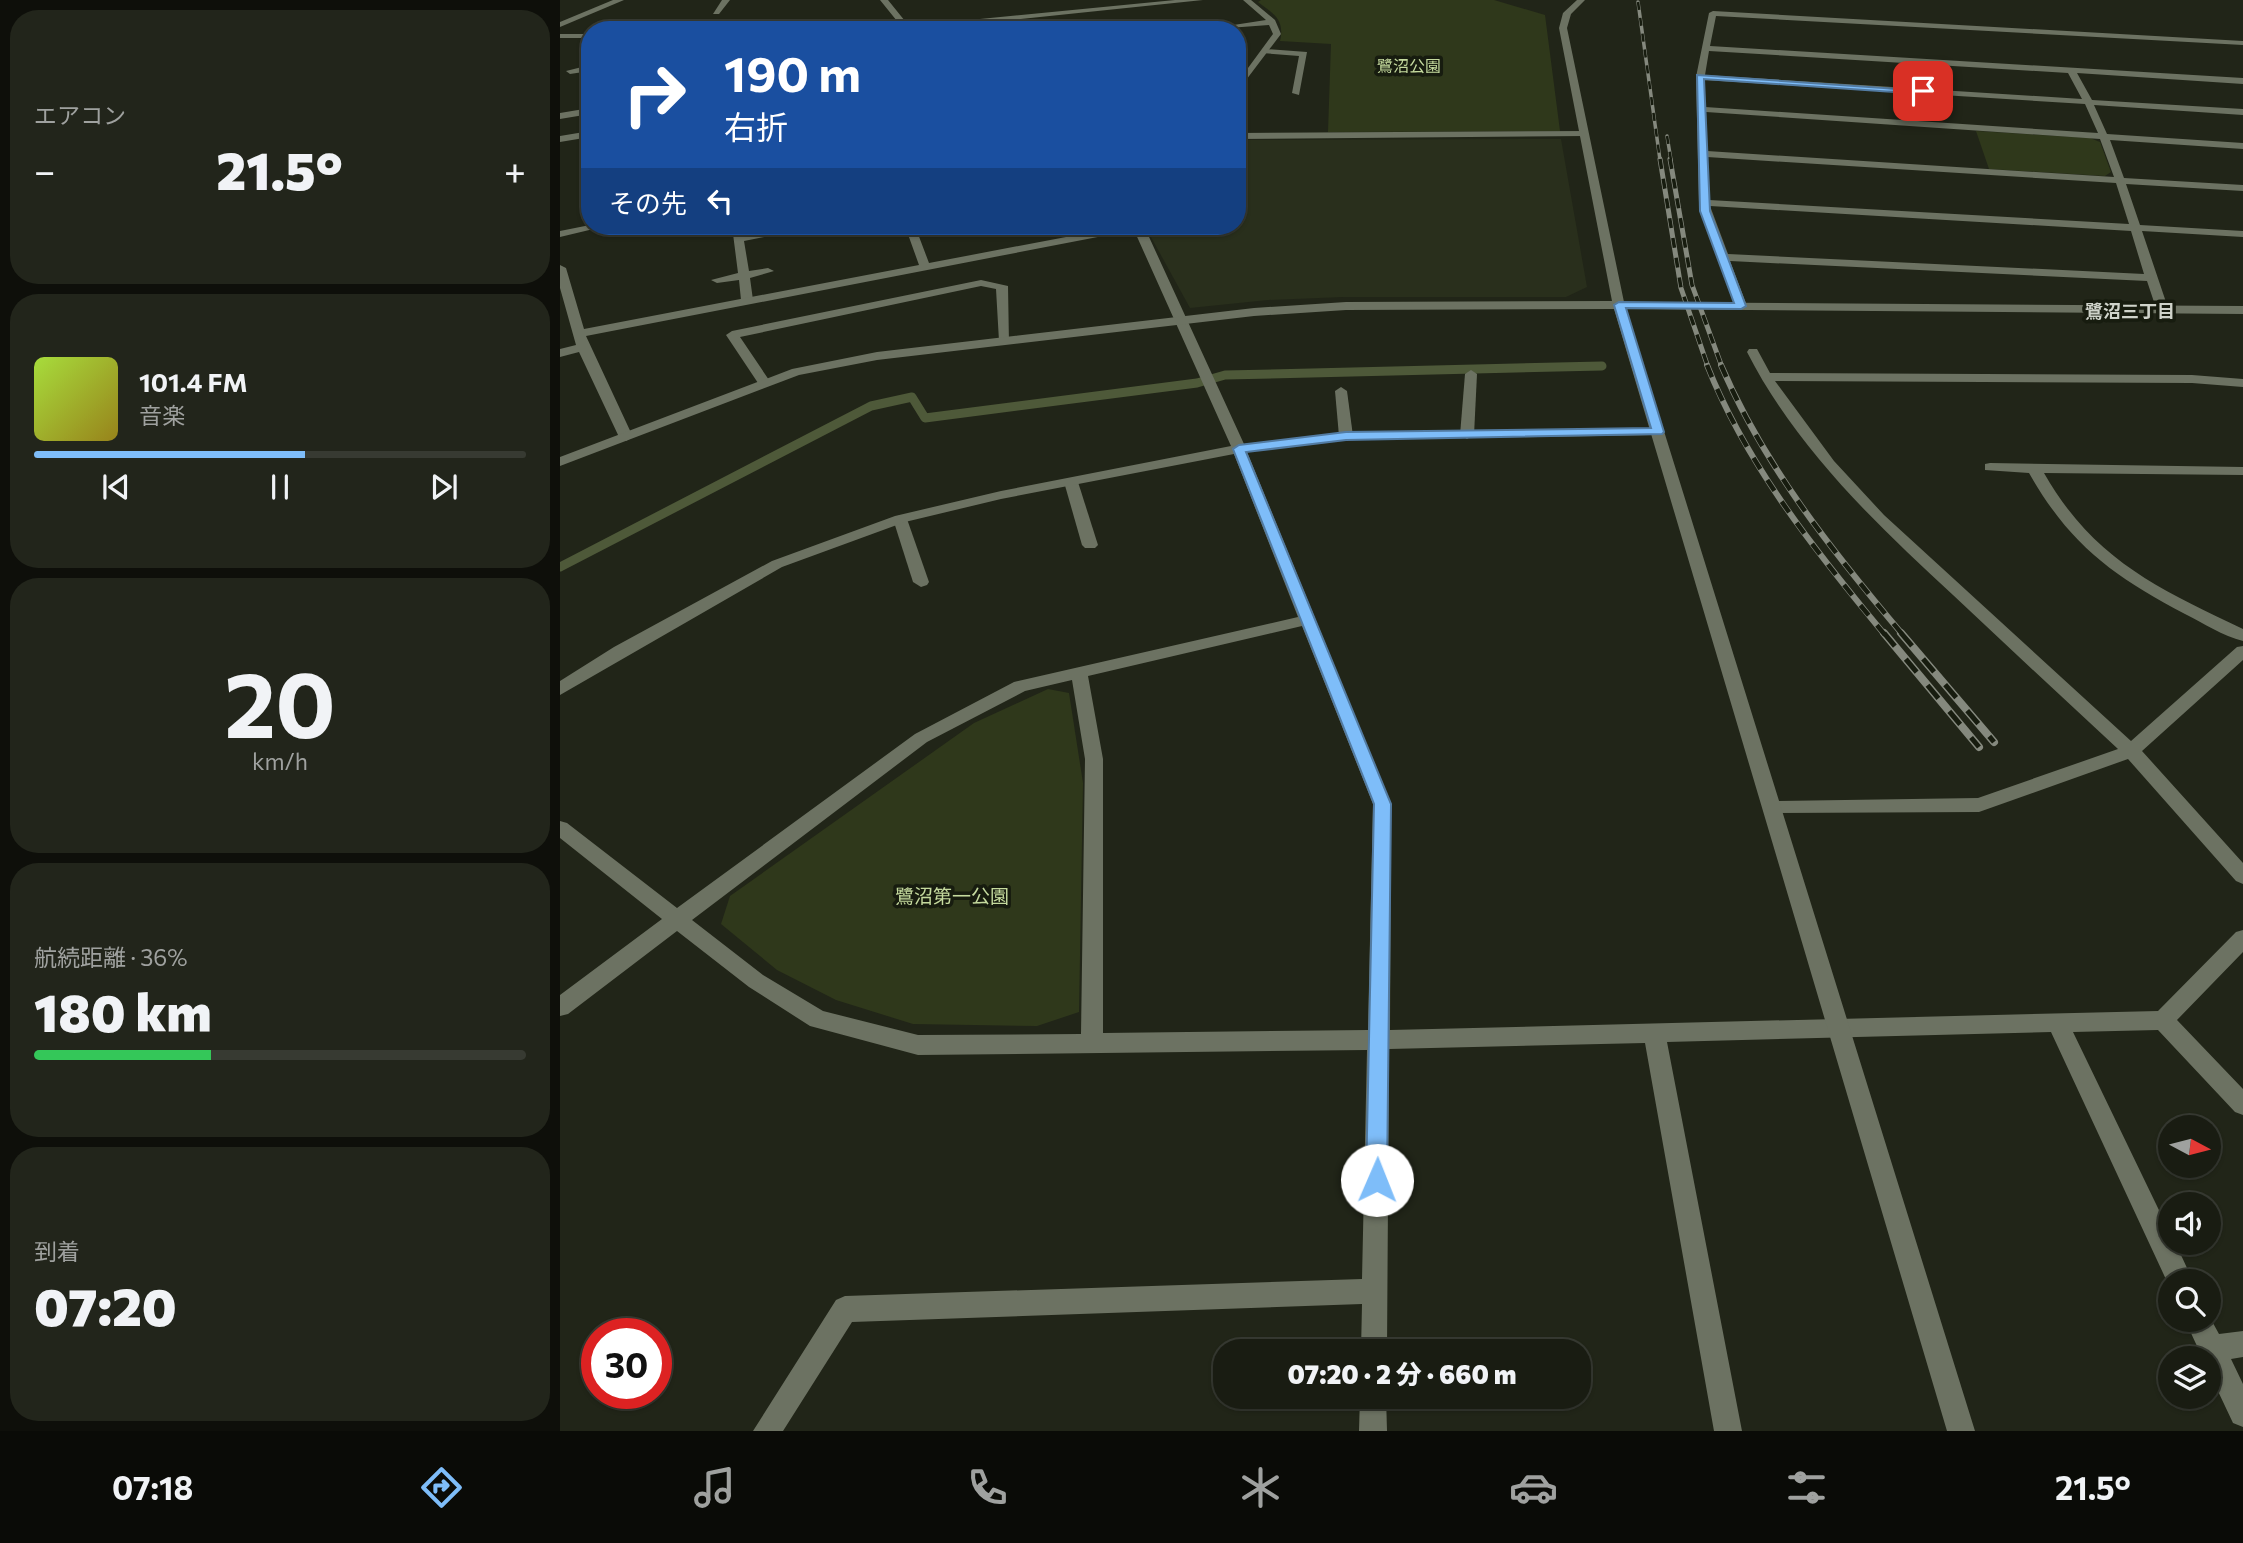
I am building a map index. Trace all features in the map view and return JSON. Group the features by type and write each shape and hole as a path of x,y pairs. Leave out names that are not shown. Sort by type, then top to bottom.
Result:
{"street":[{"path":"560,25 620,0"},
{"path":"716,12 726,0"},
{"path":"884,0 901,21"},
{"path":"1012,21 1199,0"},
{"path":"1246,77 1277,34 1272,22 1247,0"},
{"path":"1581,0 1567,13 1563,28 1619,305 1961,1431"},
{"path":"1741,306 1704,203 1700,77 1707,48 1711,9 2243,43"},
{"path":"571,13 582,16"},
{"path":"1246,25 1272,22"},
{"path":"560,36 581,36"},
{"path":"1707,48 2243,80"},
{"path":"1265,51 1304,54 1296,93"},
{"path":"570,71 581,69"},
{"path":"2071,70 2091,102 2106,136 2162,308"},
{"path":"1700,77 2243,112"},
{"path":"1699,109 2243,146"},
{"path":"560,116 581,112"},
{"path":"1246,136 1585,133"},
{"path":"560,139 581,136"},
{"path":"1701,154 2243,187"},
{"path":"1704,203 2243,234"},
{"path":"560,234 581,230"},
{"path":"738,235 747,300"},
{"path":"738,239 760,235"},
{"path":"913,235 925,266"},
{"path":"579,334 1094,235"},
{"path":"1142,235 1239,449 1382,804 1374,1339"},
{"path":"1724,257 2151,278"},
{"path":"560,268 583,347 626,436"},
{"path":"717,280 768,271"},
{"path":"765,383 733,335 981,283 1002,286 1005,341"},
{"path":"560,462 796,372 877,356 1180,320 1346,306 1619,305 2243,310"},
{"path":"560,353 583,347"},
{"path":"1753,352 1766,377 1829,464 1879,518 2130,751 2243,876"},
{"path":"1467,435 1471,374"},
{"path":"1766,377 2178,379 2243,383"},
{"path":"1341,391 1346,436"},
{"path":"560,689 620,651 777,564 900,519 1239,449 1346,436 1658,432"},
{"path":"1829,464 1850,464"},
{"path":"1990,467 2243,471"},
{"path":"2034,469 2047,494 2080,537 2136,578 2192,612 2243,636"},
{"path":"1071,482 1090,545"},
{"path":"900,519 921,582"},
{"path":"560,1007 681,920 921,738 1020,686 1306,620"},
{"path":"1772,808 1979,805 2130,751 2243,650"},
{"path":"1079,673 1094,760 1092,1043"},
{"path":"560,828 757,981 818,1019 918,1045 1378,1040 2163,1020 2243,938"},
{"path":"2163,1020 2243,1105"},
{"path":"2057,1023 2173,1269"},
{"path":"1654,1034 1728,1431"},
{"path":"767,1431 845,1309 1375,1291"},
{"path":"2221,1347 2243,1344"},
{"path":"2221,1368 2243,1413"},
{"path":"1373,1409 1373,1431"}],"shaded area":[{"path":"1561,139 1587,287 1566,297 1343,297 1268,300 1190,308 1150,235 1246,235 1246,140"}],"green space":[{"name":"鷺沼公園","path":"1494,0 1545,15 1560,131 1328,132 1331,44 1280,41 1279,23 1273,14 1258,2"},
{"path":"1976,131 2090,138 2100,142 2111,172 2105,176 1989,169"},
{"name":"鷺沼第一公園","path":"1048,689 1069,693 1083,783 1079,1012 1037,1026 913,1024 836,1000 777,970 721,924 730,896 974,723"}],"waterway":[{"path":"560,567 871,406 912,397 925,418 1197,383 1225,375 1602,366 1553,367"}],"railway":[{"path":"1638,2 1660,160"},
{"path":"1667,136 1671,160"},
{"path":"1660,159 1681,288 1708,367"},
{"path":"1670,159 1692,285 1722,367"},
{"path":"1707,365 1723,402 1763,473 1809,540 1885,635"},
{"path":"1721,365 1738,402 1779,473 1826,540 1903,635"},
{"path":"1884,633 1979,747"},
{"path":"1901,633 1994,742"}],"district":[{"name":"鷺沼三丁目","path":"2130,312"}],"route":[{"path":"1377,1180 1382,804 1239,449 1346,436 1658,432 1619,305 1741,306 1705,211 1699,109 1700,77 1923,91"}]}
